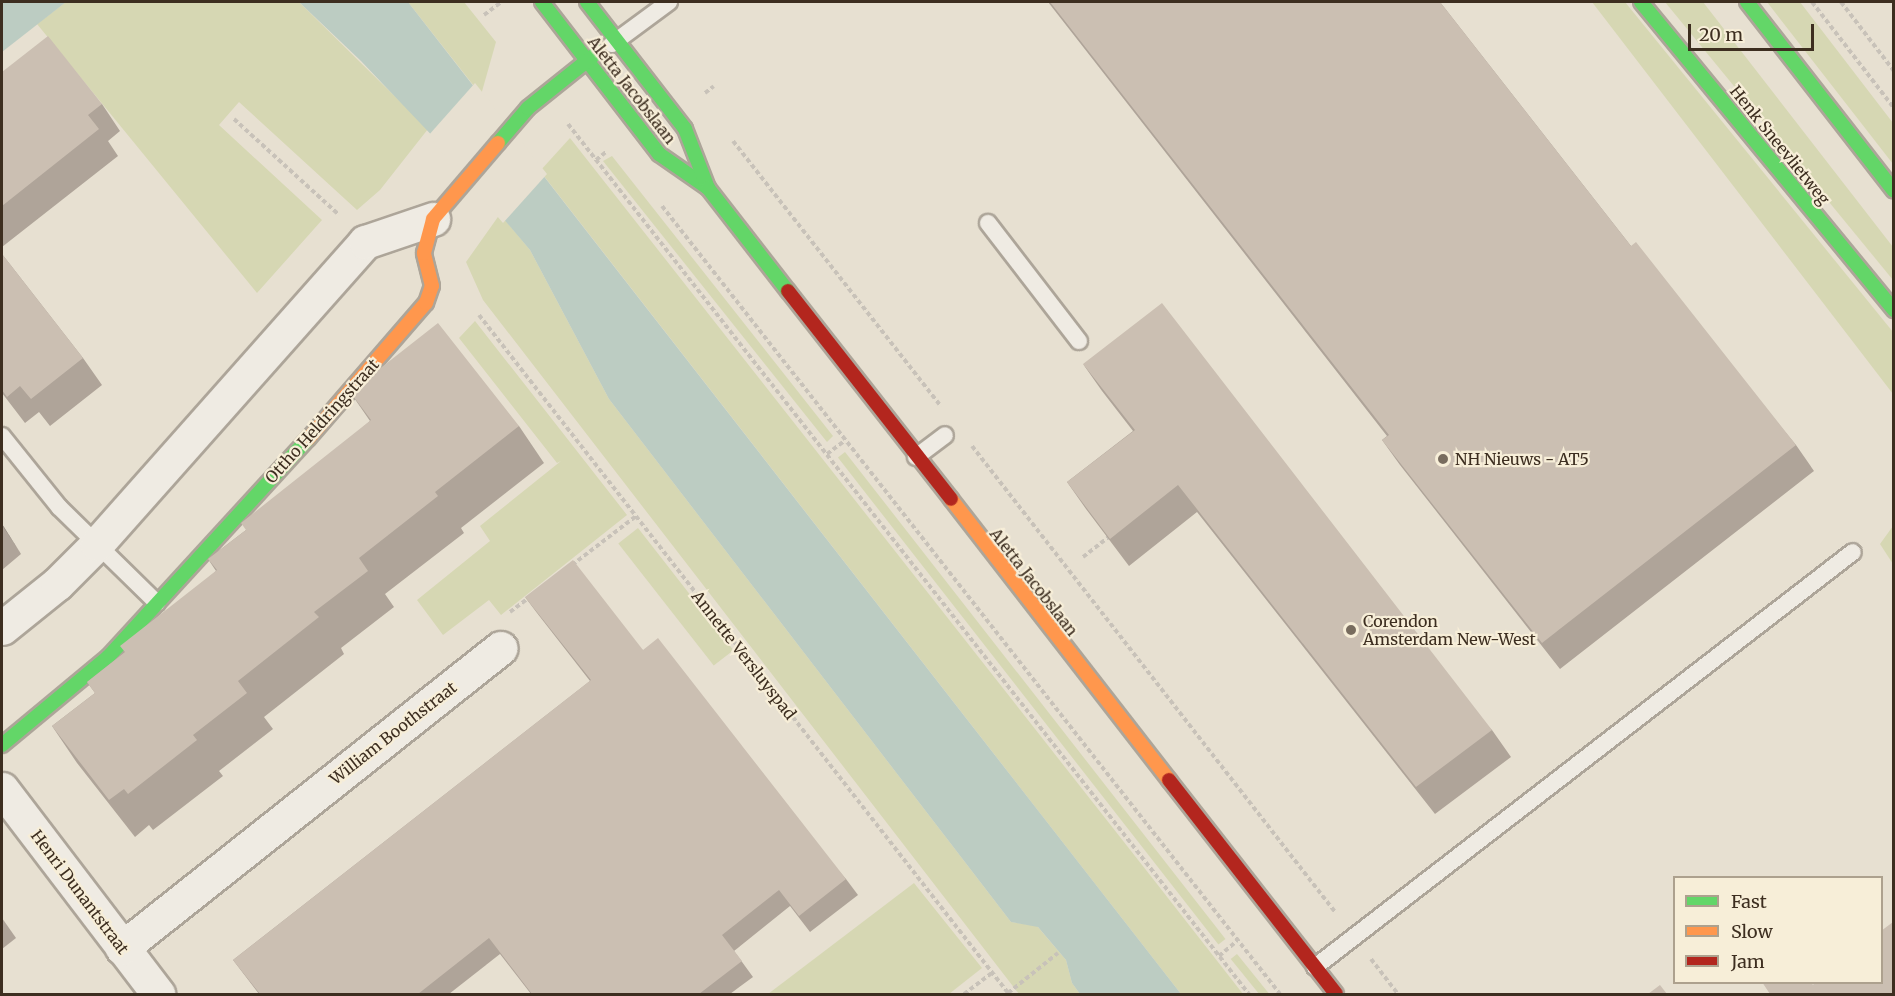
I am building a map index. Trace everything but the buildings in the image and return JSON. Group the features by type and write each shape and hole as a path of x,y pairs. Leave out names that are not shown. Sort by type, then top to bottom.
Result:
{"street":[{"name":"Aletta Jacobslaan","path":"542,2 593,57 659,154 708,188"},
{"name":"Aletta Jacobslaan","path":"587,2 685,129 708,188 1336,994"},
{"name":"Henk Sneevlietweg","path":"1641,2 1893,310"},
{"path":"1746,2 1893,191"},
{"name":"Ottho Heldringstraat","path":"2,745 108,657 338,406 426,303 432,286 424,253 442,208 528,108 593,57"},
{"path":"2,628 57,584 97,544 366,242 442,208"},
{"name":"William Boothstraat","path":"122,948 500,648"},
{"name":"Henri Dunantstraat","path":"2,789 158,994"}],"lane":[{"path":"593,57 669,2"},
{"path":"988,223 1079,341"},
{"path":"916,457 945,435"},
{"path":"2,436 59,507 157,603"},
{"path":"1315,967 1853,552"}],"path":[{"path":"484,15 502,2 509,9"},
{"path":"1812,2 1893,108"},
{"path":"1841,2 1893,71"},
{"path":"546,95 1249,994"},
{"path":"234,119 342,218"},
{"path":"727,134 947,413"},
{"path":"658,200 843,441 1280,994"},
{"name":"Annette Versluyspad","path":"479,315 1009,994"},
{"path":"967,439 1398,994"},
{"path":"827,454 843,441"},
{"path":"564,571 636,516"},
{"path":"1083,557 1117,531"},
{"path":"500,648 515,636 502,618 538,591"},
{"path":"1219,956 1237,941"},
{"path":"1009,994 1058,953"},
{"path":"964,994 992,973"}],"green space":[{"path":"66,2 299,2 428,129 380,190 357,210 239,102 219,125 322,220 257,293 37,24"},
{"path":"408,2 464,2 496,42 481,95"},
{"path":"1592,2 1625,2 1893,332 1893,394"},
{"path":"1665,2 1703,2 1893,247 1893,280"},
{"path":"1767,2 1800,2 1893,123 1893,164"},
{"path":"570,138 1243,994 1181,994 540,171"},
{"path":"612,156 833,436 827,442 603,161"},
{"path":"500,214 530,250 609,399 1011,922 1037,926 1066,960 1072,983 1080,994 1019,994 483,300 466,262"},
{"path":"475,321 627,515 501,615 489,600 443,635 417,600 490,541 480,526 561,461 557,463 459,338"},
{"path":"845,452 1225,939 1218,945 838,458"},
{"path":"1893,526 1893,564 1880,544"},
{"path":"638,528 733,650 714,666 618,543"},
{"path":"914,883 982,968 949,994 768,994"},
{"path":"1237,954 1269,994 1259,994 1231,959"}],"shaded area":[{"path":"2,2 66,2 2,52"},
{"path":"299,2 408,2 1181,994 1080,994 1072,983 1066,960 1038,927 1011,922 609,399 530,250 441,145 361,61"}],"pier":[{"path":"475,83 547,174 503,223 428,136"}],"traffic: fast":[{"path":"542,2 659,154 708,188"},
{"path":"587,2 685,129 708,188 788,291"},
{"path":"1641,2 1894,310"},
{"path":"1747,2 1894,191"},
{"path":"498,143 528,108 598,52"},
{"path":"2,745 108,657 308,439"}],"traffic: slow":[{"path":"308,439 426,303 432,286 424,253 433,219 498,143"},
{"path":"951,499 1169,780"}],"traffic: jam":[{"path":"788,291 951,499"},
{"path":"1169,780 1336,994"}],"place":[{"name":"NH Nieuws - AT5","path":"1443,459"},
{"name":"Corendon Amsterdam New-West","path":"1351,630"}]}
